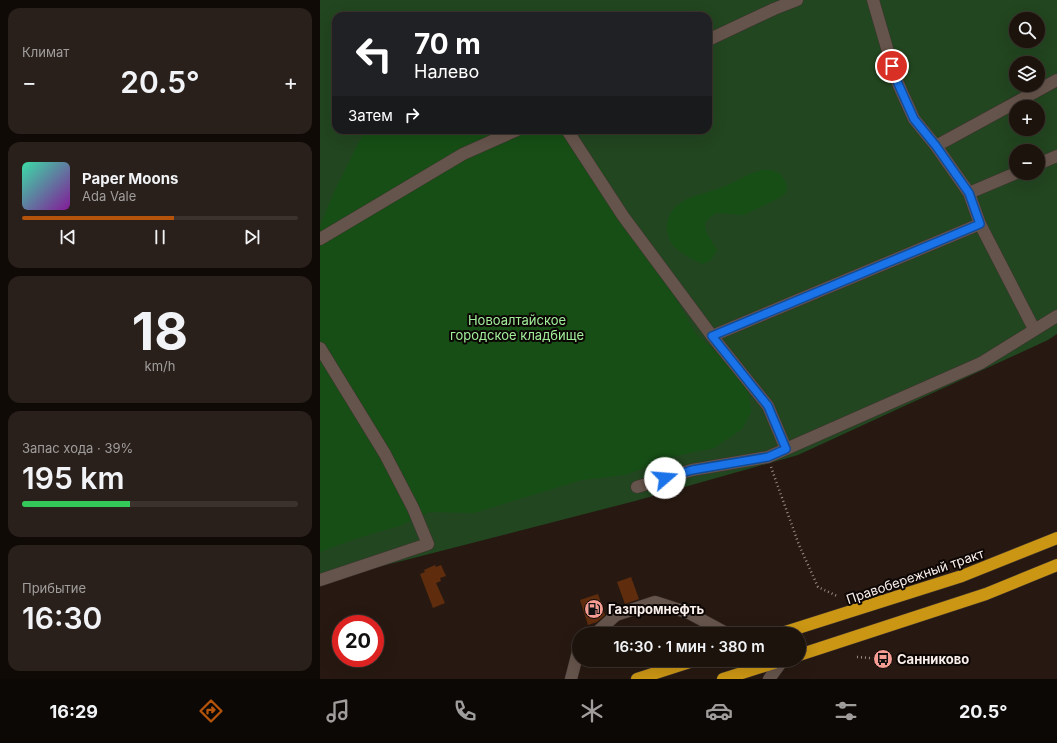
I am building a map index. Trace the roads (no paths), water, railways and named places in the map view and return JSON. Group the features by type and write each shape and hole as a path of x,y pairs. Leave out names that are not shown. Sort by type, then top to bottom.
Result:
{"highway":[{"name":"Правобережный тракт","path":"801,627 962,576 1057,538"},
{"path":"806,653 986,594 1057,565"},
{"path":"637,679 674,667"},
{"path":"723,679 761,667"}],"street":[{"path":"712,38 797,0"},
{"path":"873,0 896,79 914,119 936,146 969,193 980,224 1034,329"},
{"path":"936,146 1057,80"},
{"path":"320,239 464,154 508,134"},
{"path":"570,134 623,216 712,336 768,406 786,449"},
{"path":"1045,161 1057,156"},
{"path":"969,193 1009,176"},
{"path":"712,336 980,224"},
{"path":"637,487 692,470 768,457 981,363 1057,316"},
{"path":"320,348 385,454 413,508 428,544 320,580"},
{"path":"603,627 616,615 655,602 689,613 715,627"},
{"path":"571,679 574,667"},
{"path":"768,679 777,667"}],"place":[{"name":"Газпромнефть","path":"594,609"},
{"name":"Санниково","path":"883,659"}],"park label":[{"name":"Новоалтайское городское кладбище","path":"517,328"}]}
